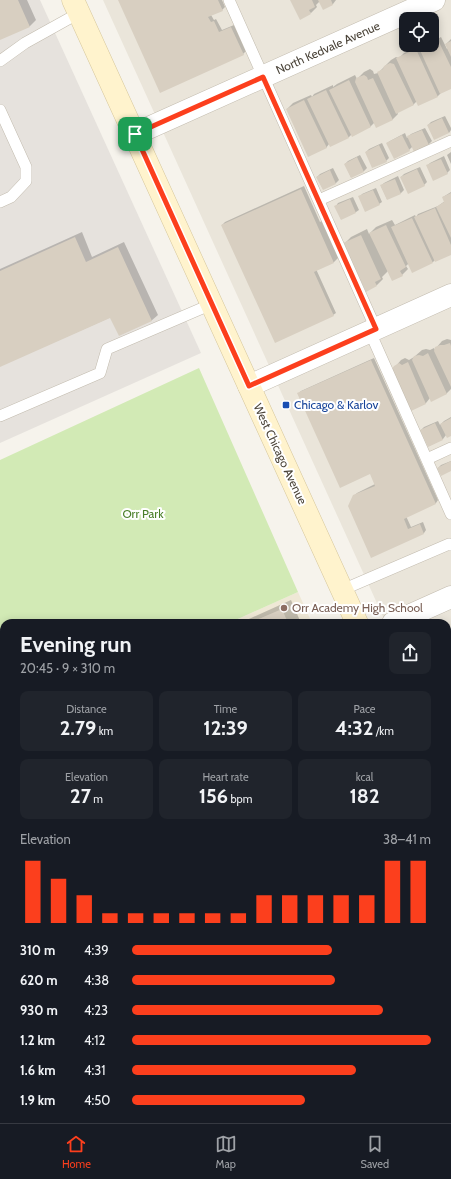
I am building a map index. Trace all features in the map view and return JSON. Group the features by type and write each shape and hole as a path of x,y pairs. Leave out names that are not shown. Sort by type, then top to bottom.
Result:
{"main road":[{"name":"West Chicago Avenue","path":"76,6 355,619"}],"street":[{"name":"North Kedvale Avenue","path":"135,134 434,0"},
{"path":"249,386 451,295"},
{"path":"402,619 451,597"}],"lane":[{"path":"229,0 319,200 451,514"},
{"path":"0,62 76,6"},
{"path":"0,110 26,167 26,181 10,197 0,202"},
{"path":"319,200 451,141"},
{"path":"0,416 100,373 107,349 212,304"},
{"path":"427,459 451,448"},
{"path":"342,590 449,544 451,545"}],"shaded area":[{"path":"0,0 40,0 201,353 0,443"},
{"path":"103,0 451,0 451,619 384,619"},
{"name":"Orr Academy High School","path":"298,592 310,619 238,619"}],"green space":[{"name":"Orr Park","path":"199,368 298,592 238,619 0,619 0,460"}],"building":[{"path":"0,0 18,0 30,27 0,40"},
{"path":"118,0 218,0 223,11 208,17 211,22 214,21 219,32 231,27 244,55 160,93"},
{"path":"290,0 312,0 315,7 309,10 311,14 300,20"},
{"path":"318,0 331,0 333,5 323,10"},
{"path":"451,41 451,57 445,44"},
{"path":"439,42 451,67 451,89 440,94 421,52 439,52"},
{"path":"409,52 417,52 438,97 418,106 396,58"},
{"path":"390,63 394,64 414,105 396,114 377,72"},
{"path":"364,75 368,80 373,78 393,120 376,128 355,82 356,78"},
{"path":"349,80 371,127 352,137 329,90"},
{"path":"326,90 349,138 330,147 307,99"},
{"path":"304,100 327,148 308,157 286,109"},
{"path":"442,118 449,133 434,140 427,125"},
{"path":"422,130 429,145 414,152 407,136"},
{"path":"402,135 410,151 394,159 386,143"},
{"path":"379,145 387,162 372,168 365,152"},
{"path":"357,157 364,172 351,178 344,164"},
{"path":"441,159 448,174 433,181 426,165"},
{"path":"417,169 425,186 408,194 400,177"},
{"path":"330,170 336,184 323,190 316,177"},
{"path":"395,179 401,194 387,200 380,185"},
{"path":"301,189 334,263 314,272 334,316 275,343 221,225"},
{"path":"373,190 380,205 365,212 358,196"},
{"path":"451,193 451,238 436,207 444,202 442,197"},
{"path":"350,199 356,213 341,220 334,206"},
{"path":"435,208 451,245 451,255 435,262 414,217"},
{"path":"412,218 433,263 412,273 391,227"},
{"path":"386,225 406,267 400,271 403,276 392,281 369,233"},
{"path":"361,235 381,279 375,282 377,286 366,292 343,243"},
{"path":"75,237 86,262 118,247 152,321 119,336 110,318 0,367 0,271"},
{"path":"450,343 451,387 434,351 435,347"},
{"path":"428,353 447,394 431,402 412,360 414,356 423,356"},
{"path":"371,360 436,504 404,519 408,529 420,524 424,534 371,558 348,506 353,495 375,486 370,474 340,488 297,393"},
{"path":"408,362 426,404 411,411 392,369 399,363 402,365"},
{"path":"451,418 451,436 447,438 440,424"},
{"path":"435,423 443,440 428,447 420,430"},
{"path":"451,461 451,471 441,476 437,468"},
{"path":"282,609 286,619 258,619"}],"place":[{"name":"Chicago & Karlov","path":"286,405"},
{"name":"Orr Academy High School","path":"284,608"}],"route":[{"path":"263,77 376,329 249,386 135,134 263,77"}]}
